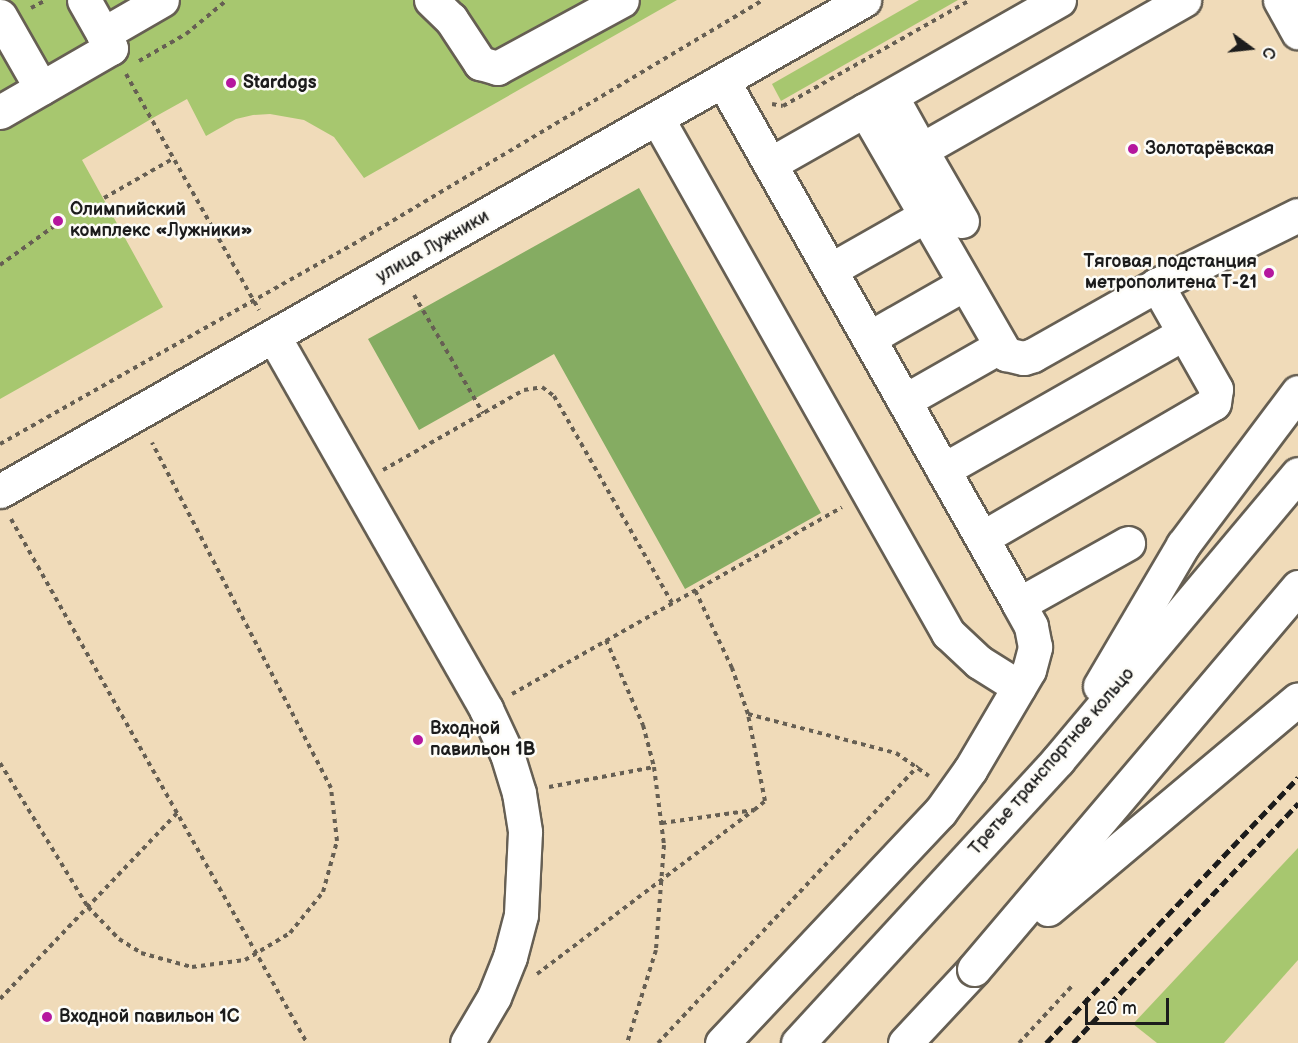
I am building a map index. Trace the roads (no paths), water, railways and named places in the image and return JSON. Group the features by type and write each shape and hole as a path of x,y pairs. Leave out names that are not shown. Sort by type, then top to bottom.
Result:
{"main road":[{"path":"0,111 111,48 84,0"},
{"path":"103,34 162,0"},
{"path":"431,0 451,19 480,63 496,68 622,0"},
{"name":"улица Лужники","path":"0,491 723,81 827,9 864,0"},
{"path":"770,164 1059,0"},
{"path":"921,150 1185,0"},
{"path":"1280,0 1298,32"},
{"path":"0,16 41,88"},
{"path":"722,1043 927,827 951,797 1029,670 1035,647 1031,626 1019,604 723,81"},
{"path":"878,103 921,150 962,221"},
{"path":"878,103 925,216 999,347 1015,358 1033,355 1157,285 1298,215"},
{"path":"657,118 948,633 979,662 1019,687"},
{"path":"830,270 925,216"},
{"path":"869,338 964,284"},
{"path":"982,538 1211,407 1216,389 1157,285"},
{"path":"943,470 1184,333"},
{"path":"274,337 486,709 507,754 519,793 525,832 521,915 510,957 494,997 467,1043"},
{"path":"904,401 999,347"},
{"path":"1058,760 1183,545 1298,392"},
{"name":"Третье транспортное кольцо","path":"798,1043 1058,760 1298,474"},
{"path":"1019,604 1128,543"},
{"path":"905,1043 974,969 1298,587"},
{"path":"974,969 1298,699"}],"railway":[{"path":"1046,1043 1298,777"},
{"path":"1073,1043 1298,803"}],"place":[{"name":"Stardogs","path":"231,83"},
{"name":"Золотарёвская","path":"1133,149"},
{"name":"Олимпийский комплекс «Лужники»","path":"58,221"},
{"name":"Тяговая подстанция метрополитена Т-21","path":"1269,273"},
{"name":"Входной павильон 1B","path":"418,740"},
{"name":"Входной павильон 1C","path":"47,1017"}]}
